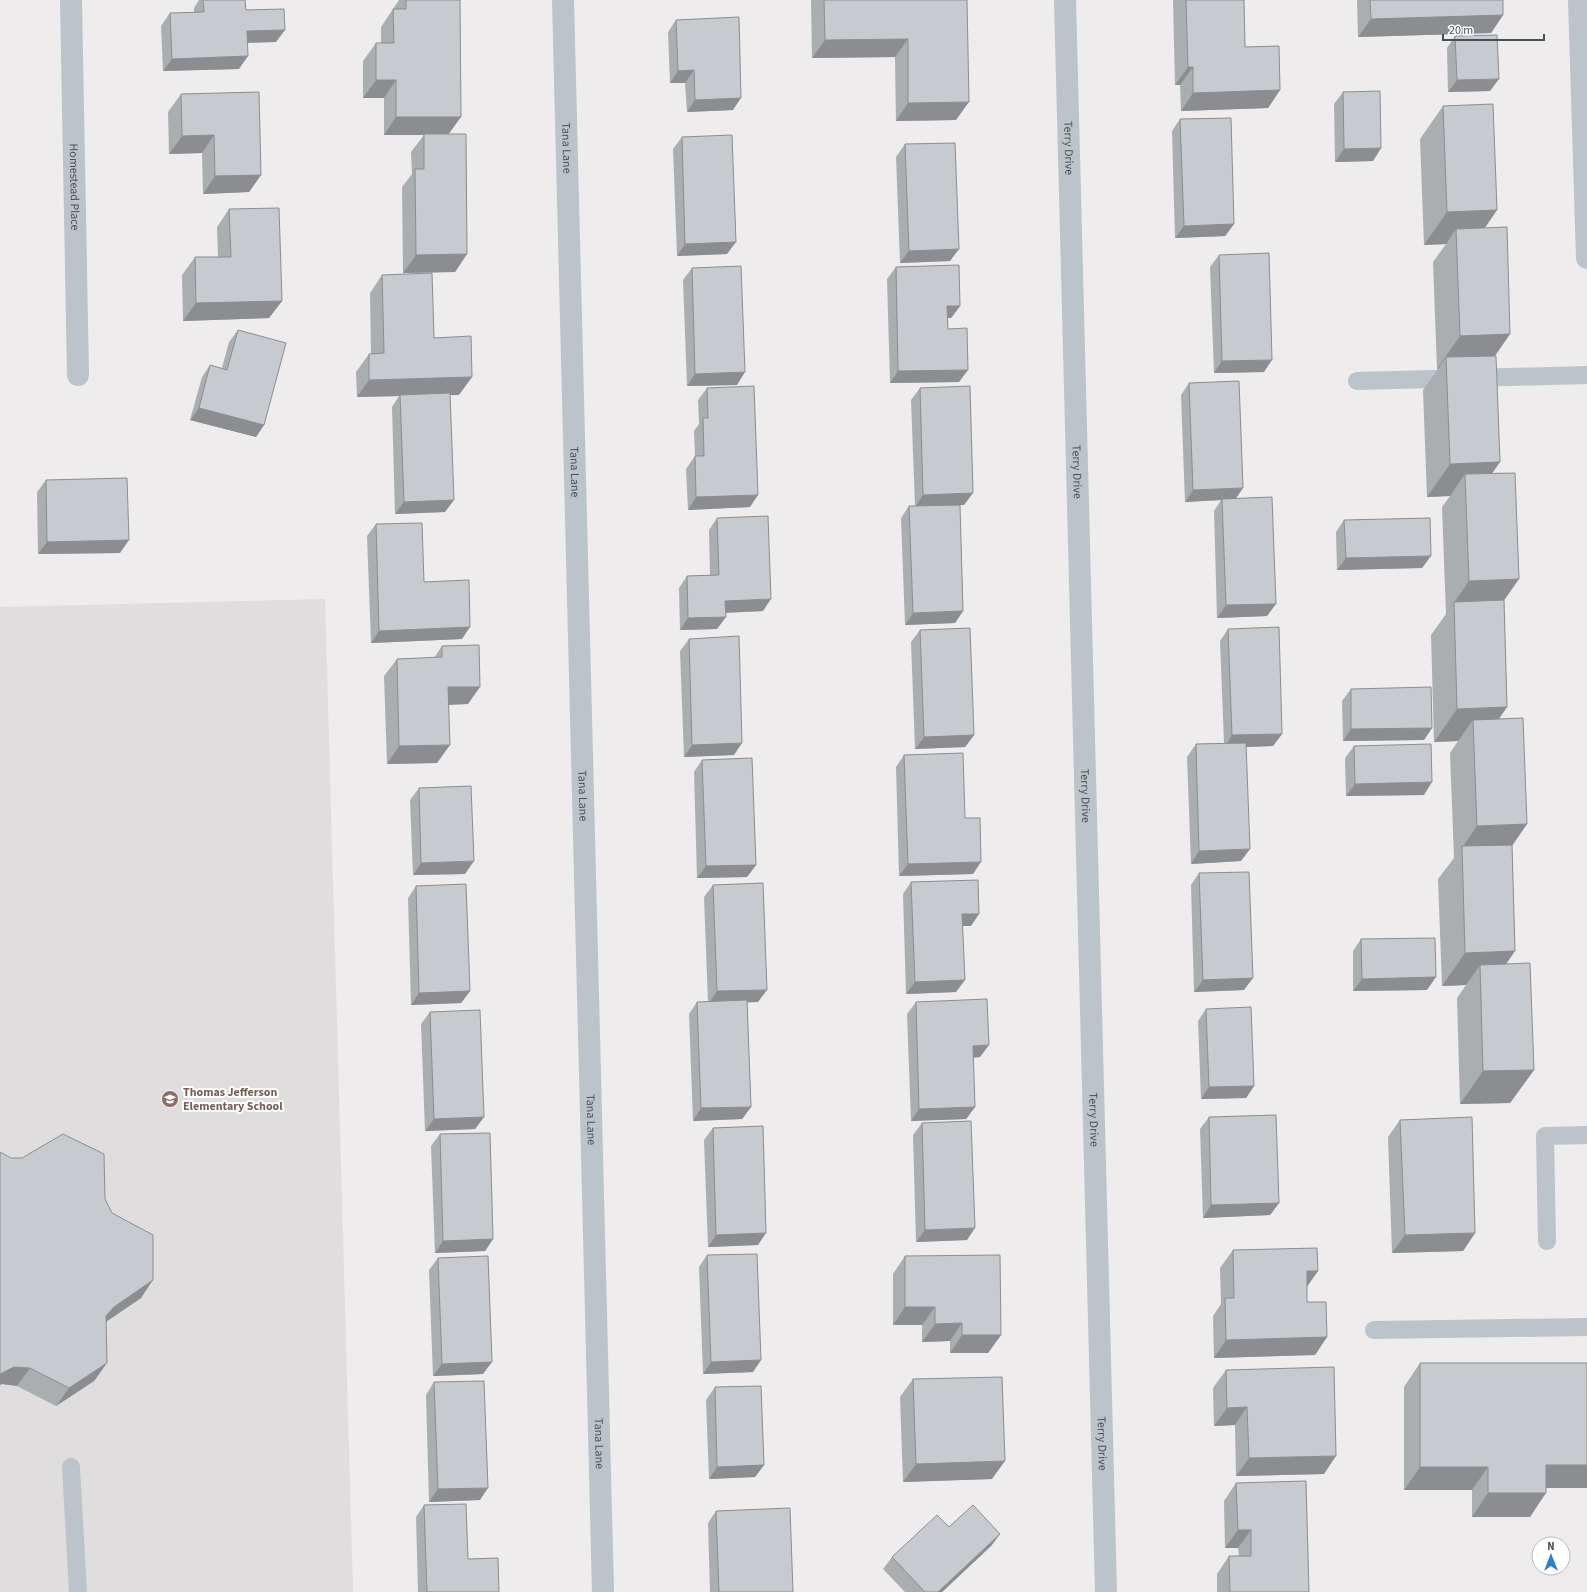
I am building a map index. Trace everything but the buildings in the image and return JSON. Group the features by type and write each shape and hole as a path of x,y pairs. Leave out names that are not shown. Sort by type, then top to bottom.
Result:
{"street":[{"name":"Homestead Place","path":"71,0 78,374"},
{"name":"Tana Lane","path":"563,0 603,1592"},
{"name":"Terry Drive","path":"1065,0 1106,1592"},
{"path":"1579,0 1587,258"}],"lane":[{"path":"1357,381 1587,375"},
{"path":"1547,1241 1544,1136 1587,1135"},
{"path":"1374,1330 1587,1327"},
{"path":"71,1467 78,1592"}],"shaded area":[{"name":"Thomas Jefferson Elementary School","path":"325,599 353,1592 0,1592 0,607"}],"place":[{"name":"Thomas Jefferson Elementary School","path":"170,1099"}]}
